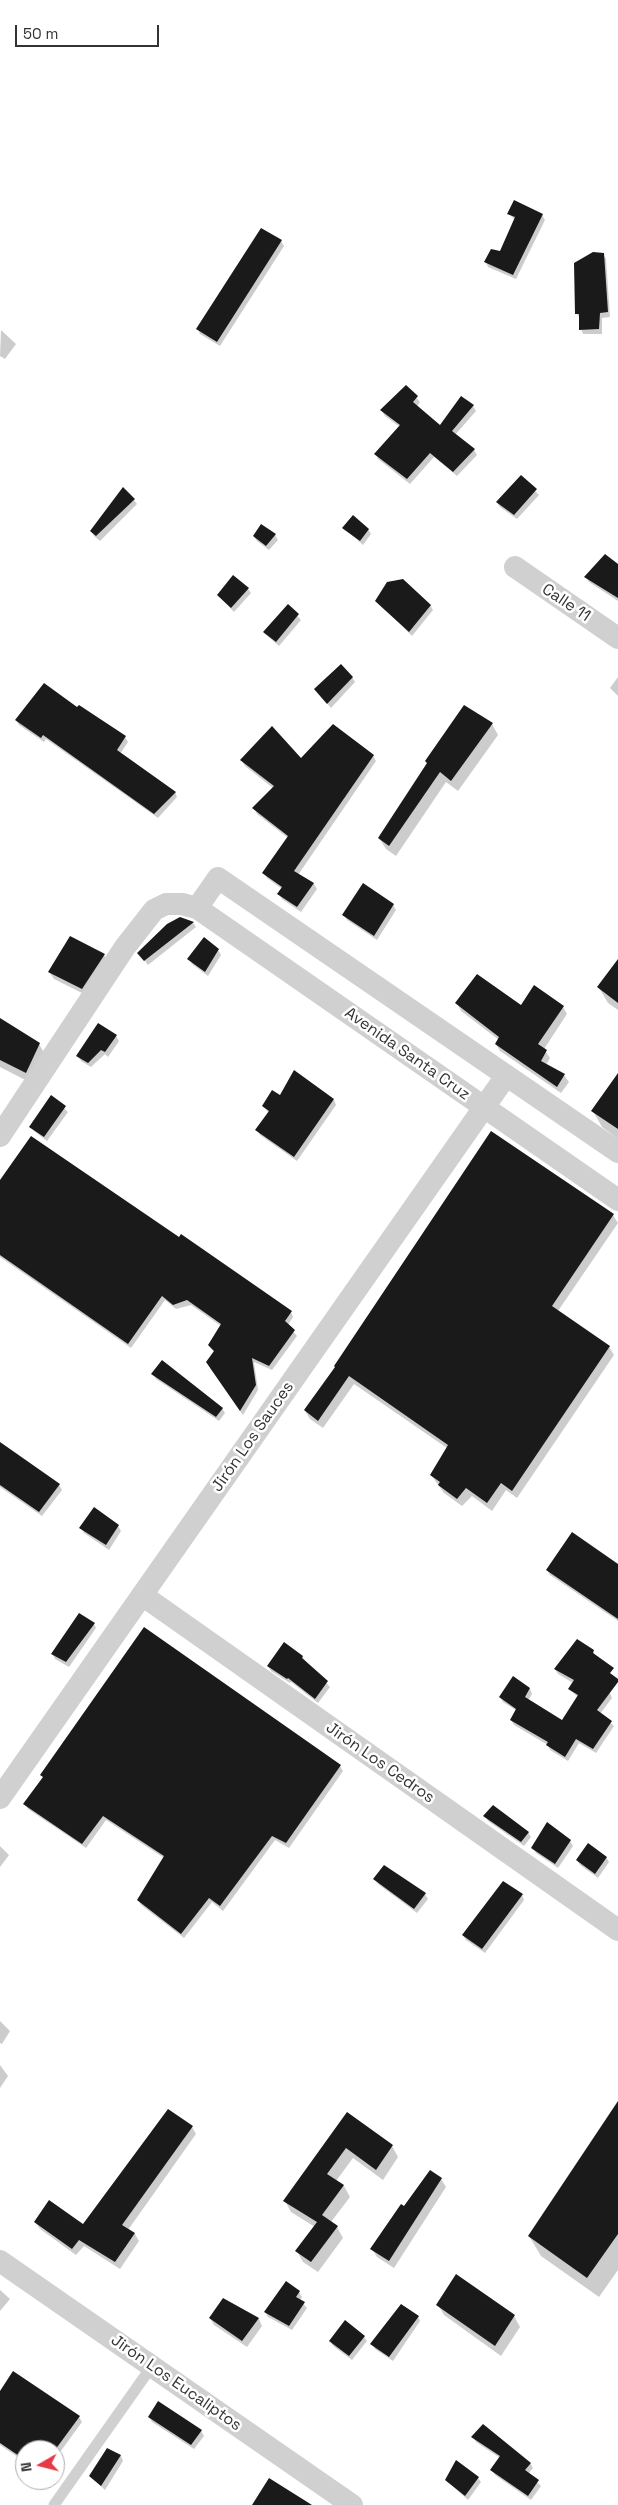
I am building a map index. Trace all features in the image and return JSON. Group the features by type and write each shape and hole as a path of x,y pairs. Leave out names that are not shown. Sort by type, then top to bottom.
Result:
{"street":[{"name":"Calle 11","path":"515,567 618,638"},
{"path":"0,1136 125,947 154,910 166,904 182,904 197,908 218,878 618,1152"},
{"name":"Avenida Santa Cruz","path":"197,908 618,1200"},
{"name":"Jirón Los Sauces","path":"0,1798 506,1076"},
{"name":"Jirón Los Cedros","path":"142,1595 618,1930"},
{"name":"Jirón Los Eucaliptos","path":"0,2261 352,2505"}],"lane":[{"path":"54,2505 152,2366"}],"building":[{"path":"514,200 543,214 513,275 484,262 491,249 500,251 515,217 507,214"},
{"path":"261,228 282,240 217,342 196,329"},
{"path":"593,252 604,253 608,312 600,313 599,329 579,330 579,314 575,314 574,263"},
{"path":"406,385 418,396 413,402 440,425 461,396 474,405 452,431 475,449 453,472 430,453 407,479 374,454 400,425 380,410"},
{"path":"521,475 537,489 514,515 496,502"},
{"path":"123,487 135,499 96,536 90,531"},
{"path":"353,515 369,529 360,541 342,528"},
{"path":"261,524 276,534 266,546 253,536"},
{"path":"605,554 618,564 618,598 584,577"},
{"path":"233,575 249,588 231,608 217,595"},
{"path":"403,579 431,605 409,632 375,601 387,582"},
{"path":"288,604 299,614 276,642 263,632"},
{"path":"341,664 353,677 327,704 314,689"},
{"path":"44,683 77,707 79,705 126,736 117,750 176,792 154,814 43,735 41,738 15,720"},
{"path":"464,705 493,723 451,781 440,772 389,846 378,838 427,763 425,761"},
{"path":"333,724 374,755 294,871 314,883 297,907 277,894 282,887 262,873 288,836 252,808 274,786 240,760 272,726 301,758"},
{"path":"363,883 394,904 374,936 342,915"},
{"path":"180,917 194,922 144,961 137,953 167,924"},
{"path":"70,936 105,954 82,989 48,972"},
{"path":"204,937 219,949 205,972 187,959"},
{"path":"618,959 618,1003 597,987"},
{"path":"477,974 521,1005 534,985 564,1006 538,1044 547,1050 541,1061 565,1074 557,1087 495,1044 499,1037 455,1003"},
{"path":"0,1018 40,1043 26,1073 0,1060"},
{"path":"98,1023 117,1035 105,1052 101,1050 88,1063 76,1056"},
{"path":"294,1070 334,1099 294,1157 255,1130 269,1111 262,1106 272,1090 280,1095"},
{"path":"618,1073 618,1129 591,1111"},
{"path":"51,1095 66,1106 44,1137 29,1127"},
{"path":"491,1131 614,1214 552,1306 610,1346 512,1491 501,1483 487,1503 466,1488 457,1499 438,1485 440,1482 430,1475 448,1445 349,1376 318,1421 304,1410 335,1367"},
{"path":"31,1136 179,1237 181,1234 292,1311 285,1321 295,1330 269,1366 252,1358 256,1385 240,1411 206,1362 214,1351 208,1345 221,1324 187,1300 173,1305 162,1296 128,1344 0,1255 0,1180"},
{"path":"162,1360 223,1408 216,1417 151,1374"},
{"path":"0,1442 60,1484 39,1512 0,1485"},
{"path":"94,1507 119,1525 106,1545 79,1528"},
{"path":"572,1532 618,1564 618,1619 546,1570"},
{"path":"79,1613 95,1623 66,1662 51,1654"},
{"path":"144,1627 341,1765 286,1843 272,1836 220,1906 209,1898 181,1934 137,1900 164,1856 103,1816 82,1844 23,1804 43,1777 40,1775"},
{"path":"577,1639 594,1650 593,1653 614,1668 610,1673 618,1679 618,1682 597,1710 612,1721 593,1749 576,1739 565,1757 546,1745 548,1742 510,1720 516,1709 499,1697 513,1676 530,1688 525,1697 562,1720 578,1695 568,1689 574,1680 554,1669"},
{"path":"284,1642 303,1656 302,1658 328,1681 315,1699 288,1678 267,1666"},
{"path":"493,1805 529,1832 521,1842 483,1816"},
{"path":"547,1822 571,1840 555,1864 531,1848"},
{"path":"588,1843 607,1857 595,1874 576,1860"},
{"path":"384,1865 426,1893 414,1909 373,1879"},
{"path":"503,1881 523,1894 482,1949 462,1935"},
{"path":"618,2101 618,2234 587,2278 528,2236"},
{"path":"168,2109 193,2126 122,2225 135,2233 115,2262 79,2240 72,2249 34,2222 49,2200 83,2224"},
{"path":"347,2112 393,2145 376,2170 346,2148 327,2174 344,2185 322,2215 338,2226 311,2262 295,2251 317,2222 283,2201"},
{"path":"430,2170 442,2178 389,2261 370,2249 401,2204 404,2206"},
{"path":"456,2274 515,2315 495,2346 436,2305"},
{"path":"286,2281 300,2291 296,2297 305,2302 289,2326 264,2312"},
{"path":"223,2298 259,2318 242,2341 209,2318"},
{"path":"401,2304 419,2316 389,2357 370,2344"},
{"path":"345,2320 365,2336 349,2356 329,2341"},
{"path":"13,2371 80,2416 62,2440 15,2440 15,2453 0,2443 0,2391"},
{"path":"158,2401 202,2430 191,2445 148,2417"},
{"path":"483,2424 531,2463 525,2470 539,2480 528,2496 490,2470 500,2456 471,2437"},
{"path":"107,2448 121,2455 101,2486 89,2476"},
{"path":"456,2460 479,2477 465,2496 445,2480"},
{"path":"269,2478 312,2505 252,2505"}]}
